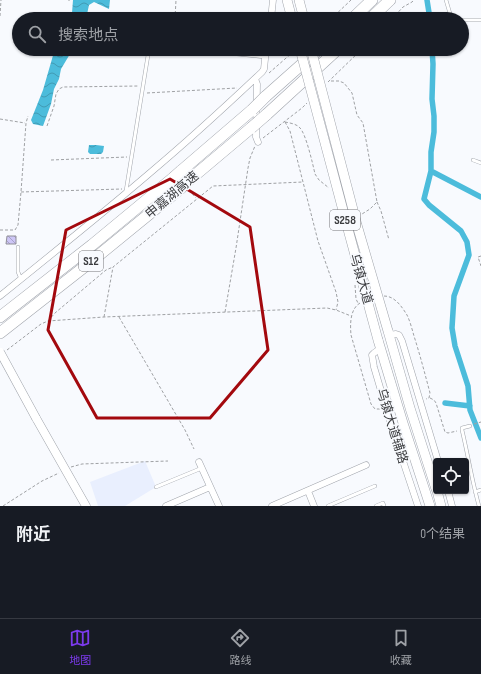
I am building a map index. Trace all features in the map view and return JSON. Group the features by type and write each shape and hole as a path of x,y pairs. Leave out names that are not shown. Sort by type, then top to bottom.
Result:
{"highway":[{"path":"359,12 372,0"},
{"path":"377,12 390,0"},
{"name":"申嘉湖高速","path":"0,317 92,245 177,175 311,56"},
{"name":"申嘉湖高速","path":"0,333 104,251 185,184 266,115 330,56"}],"main road":[{"path":"287,0 290,12"},
{"path":"299,0 302,12"},
{"name":"乌镇大道","path":"302,56 348,233 379,344 430,506"},
{"name":"乌镇大道","path":"313,56 355,218 410,408 433,481"},
{"name":"乌镇大道","path":"437,494 441,506"}],"street":[{"path":"272,12 273,0"},
{"path":"0,296 198,131 262,72 264,69 265,57"},
{"path":"255,79 257,84 256,137 258,142"},
{"path":"388,333 399,335 402,341 437,458"},
{"name":"乌镇大道辅路","path":"379,344 372,355 374,367 392,428 418,506"},
{"path":"3,352 36,418 86,506"},
{"path":"200,465 218,506"},
{"path":"272,506 366,466"},
{"path":"166,506 210,487"},
{"path":"308,491 314,506"},
{"path":"449,494 452,506"}],"lane":[{"path":"446,0 450,12"},
{"path":"469,20 481,20"},
{"path":"126,191 148,56"},
{"path":"256,56 265,57"},
{"path":"473,160 481,163"},
{"path":"18,247 18,272 21,279"},
{"path":"470,426 462,428 462,430 471,477 479,506"},
{"path":"156,487 200,465"},
{"path":"328,506 375,486"},
{"path":"475,492 481,490"},
{"path":"376,506 382,503 384,506"}],"path":[{"path":"0,16 1,0"},
{"path":"175,12 176,0"},
{"path":"338,12 352,0"},
{"path":"398,12 414,0"},
{"path":"262,72 268,73 288,56"},
{"path":"324,86 355,56"},
{"path":"329,81 339,81 344,83 352,93 355,110 363,123 377,202 389,240"},
{"path":"47,126 54,106 56,94 60,88 143,86"},
{"path":"142,93 239,88"},
{"path":"225,313 250,158 258,142 308,103"},
{"path":"0,230 15,230 18,226 22,192 26,123 28,116"},
{"path":"0,119 26,123"},
{"path":"285,121 290,131 318,241 336,292 338,302 336,310"},
{"path":"285,121 300,127 315,174 319,180 328,186 332,191"},
{"path":"51,160 131,157"},
{"path":"48,321 106,270 113,267 213,186 303,182"},
{"path":"22,192 126,191"},
{"path":"359,216 370,210 377,202"},
{"path":"481,256 478,257 481,266"},
{"path":"104,317 113,267"},
{"path":"354,280 358,304"},
{"path":"3,352 41,324 48,321 104,317 328,308 351,316"},
{"path":"119,317 185,430 194,449"},
{"path":"429,398 434,400 436,403 445,432 448,433 462,430"},
{"path":"470,426 481,422"},
{"path":"3,506 42,481 82,464 168,460"}],"highlighted area":[{"path":"170,179 250,227 268,350 210,418 97,418 48,330 66,230"}],"shaded area":[{"path":"145,461 156,487 125,506 98,506 90,482"}],"water":[{"path":"73,0 110,0 109,9 94,2 89,5 88,12 72,12"},
{"path":"53,56 69,56 61,69 43,126 33,124 31,120 43,90"},
{"path":"89,145 104,146 103,152 101,154 90,154 88,152"}],"building":[{"path":"7,236 16,236 16,244 6,244"}],"waterway":[{"path":"427,0 429,12"},
{"path":"432,56 432,99 434,132 431,152 431,171 424,199 429,205 461,231 467,242 469,255 454,296 452,328 455,346 468,386 470,410 481,438"},
{"path":"431,171 481,197"},
{"path":"445,403 470,406"}]}
